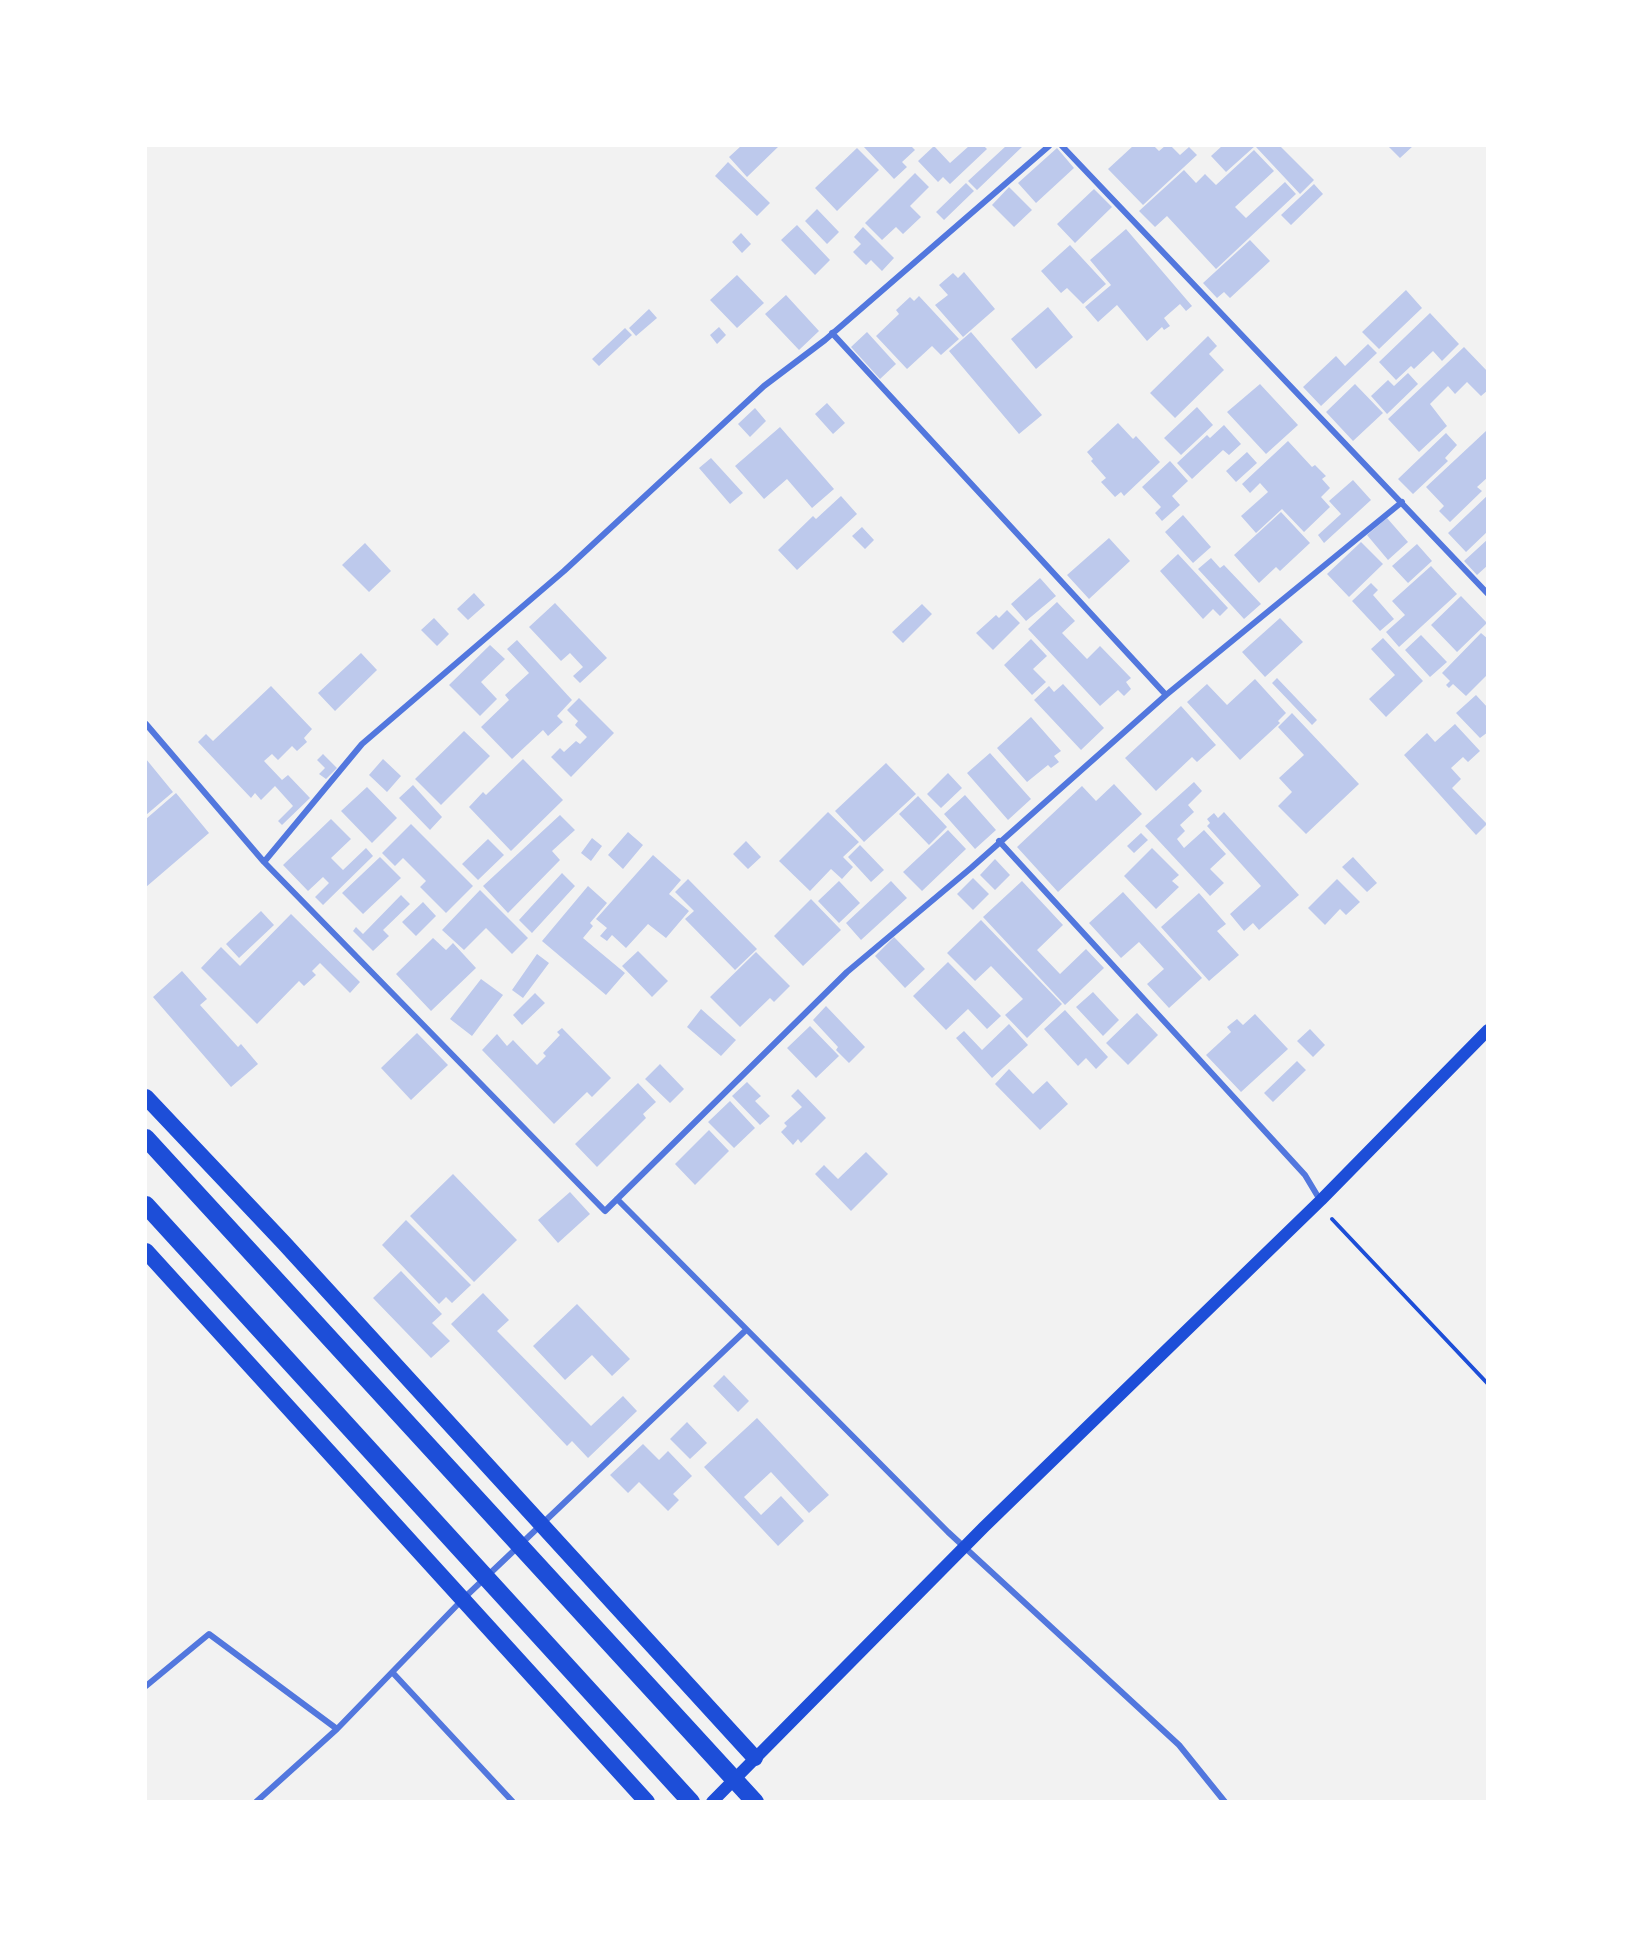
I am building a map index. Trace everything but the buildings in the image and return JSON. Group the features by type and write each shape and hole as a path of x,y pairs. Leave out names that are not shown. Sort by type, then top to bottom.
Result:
{"highway":[{"path":"146,1097 284,1243 755,1758"},
{"path":"146,1138 755,1802"},
{"path":"146,1205 691,1802"},
{"path":"146,1251 647,1802"}],"main road":[{"path":"712,1802 965,1547 1320,1200 1488,1030"}],"street":[{"path":"264,862 362,744 564,571 764,386 832,333 1049,146"},
{"path":"1062,146 1488,594"},
{"path":"832,333 1166,695"},
{"path":"146,724 264,862 605,1210 847,972 971,868 1166,695 1402,502"},
{"path":"999,841 1305,1175 1320,1200"},
{"path":"617,1199 965,1547 1179,1745 1225,1802"},
{"path":"256,1802 337,1729 463,1599 746,1330"},
{"path":"146,1686 209,1634 337,1729"},
{"path":"393,1673 513,1802"}],"path":[{"path":"1320,1200 1333,1220 1488,1384"}]}
